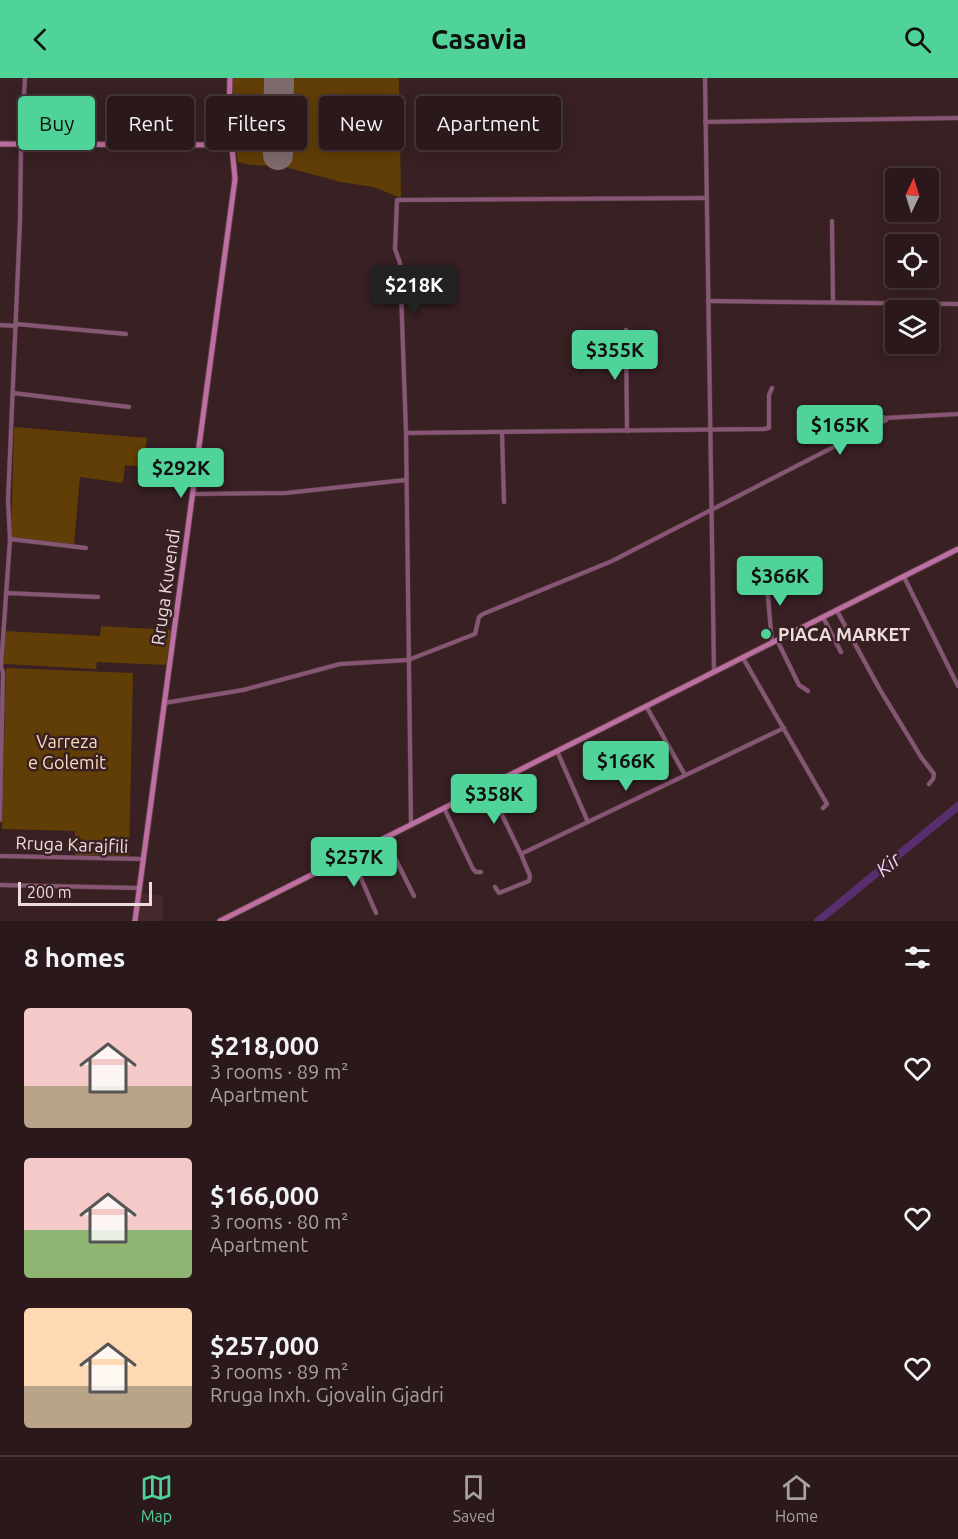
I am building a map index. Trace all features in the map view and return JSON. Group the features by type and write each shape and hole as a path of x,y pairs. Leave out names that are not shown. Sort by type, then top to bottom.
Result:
{"street":[{"path":"24,96 25,78"},
{"name":"Rruga Kuvendi","path":"230,78 230,96"},
{"path":"705,78 714,672"},
{"path":"705,122 958,118"},
{"path":"0,144 18,144"},
{"path":"95,144 206,145"},
{"path":"0,820 4,596 10,539 8,500 21,150"},
{"name":"Rruga Kuvendi","path":"135,921 235,178 232,150"},
{"path":"411,825 406,433 400,263 395,249 397,201 706,198"},
{"path":"832,221 833,302"},
{"path":"708,302 957,304"},
{"path":"0,325 126,334"},
{"path":"626,330 627,431"},
{"path":"406,433 769,428 769,395 772,388"},
{"path":"13,393 129,407"},
{"path":"837,425 885,418 958,414"},
{"path":"164,704 243,690 340,664 408,660 475,634 479,617 483,614 612,561 883,423 885,418"},
{"path":"502,433 504,502"},
{"path":"193,494 286,493 405,479"},
{"path":"10,539 86,548"},
{"path":"220,921 958,549"},
{"path":"766,574 775,641 799,685 808,691"},
{"path":"904,577 958,686"},
{"path":"4,596 98,597"},
{"path":"837,610 852,642 921,757 934,774 929,784"},
{"path":"823,618 841,652"},
{"path":"743,658 827,804 824,808"},
{"path":"646,706 685,775"},
{"path":"520,854 784,728"},
{"path":"557,751 588,822"},
{"path":"488,786 530,876 528,881 499,893 495,887"},
{"path":"444,808 473,869 481,872"},
{"path":"385,838 414,896"},
{"path":"351,855 376,913"},
{"name":"Rruga Karajfili","path":"0,856 143,859"},
{"path":"0,885 140,888"}],"shaded area":[{"path":"141,893 163,896 163,921 138,921"}],"green space":[{"path":"231,78 399,78 399,96 319,96 319,150 400,150 401,198 374,187 341,182 281,166 250,165 238,162 236,150 307,150 307,96 231,96"},
{"path":"14,427 147,438 143,467 125,465 123,483 80,477 74,545 13,538 11,536"},
{"path":"101,626 172,630 167,665 97,662 96,669 4,664 5,631 100,636"},
{"name":"Varreza e Golemit","path":"6,668 133,673 129,856 75,855 75,831 2,829"}],"waterway":[{"name":"Kir","path":"818,921 958,806"}],"runway":[{"path":"278,155 279,78"}],"place":[{"name":"PIACA MARKET","path":"766,634"}]}
